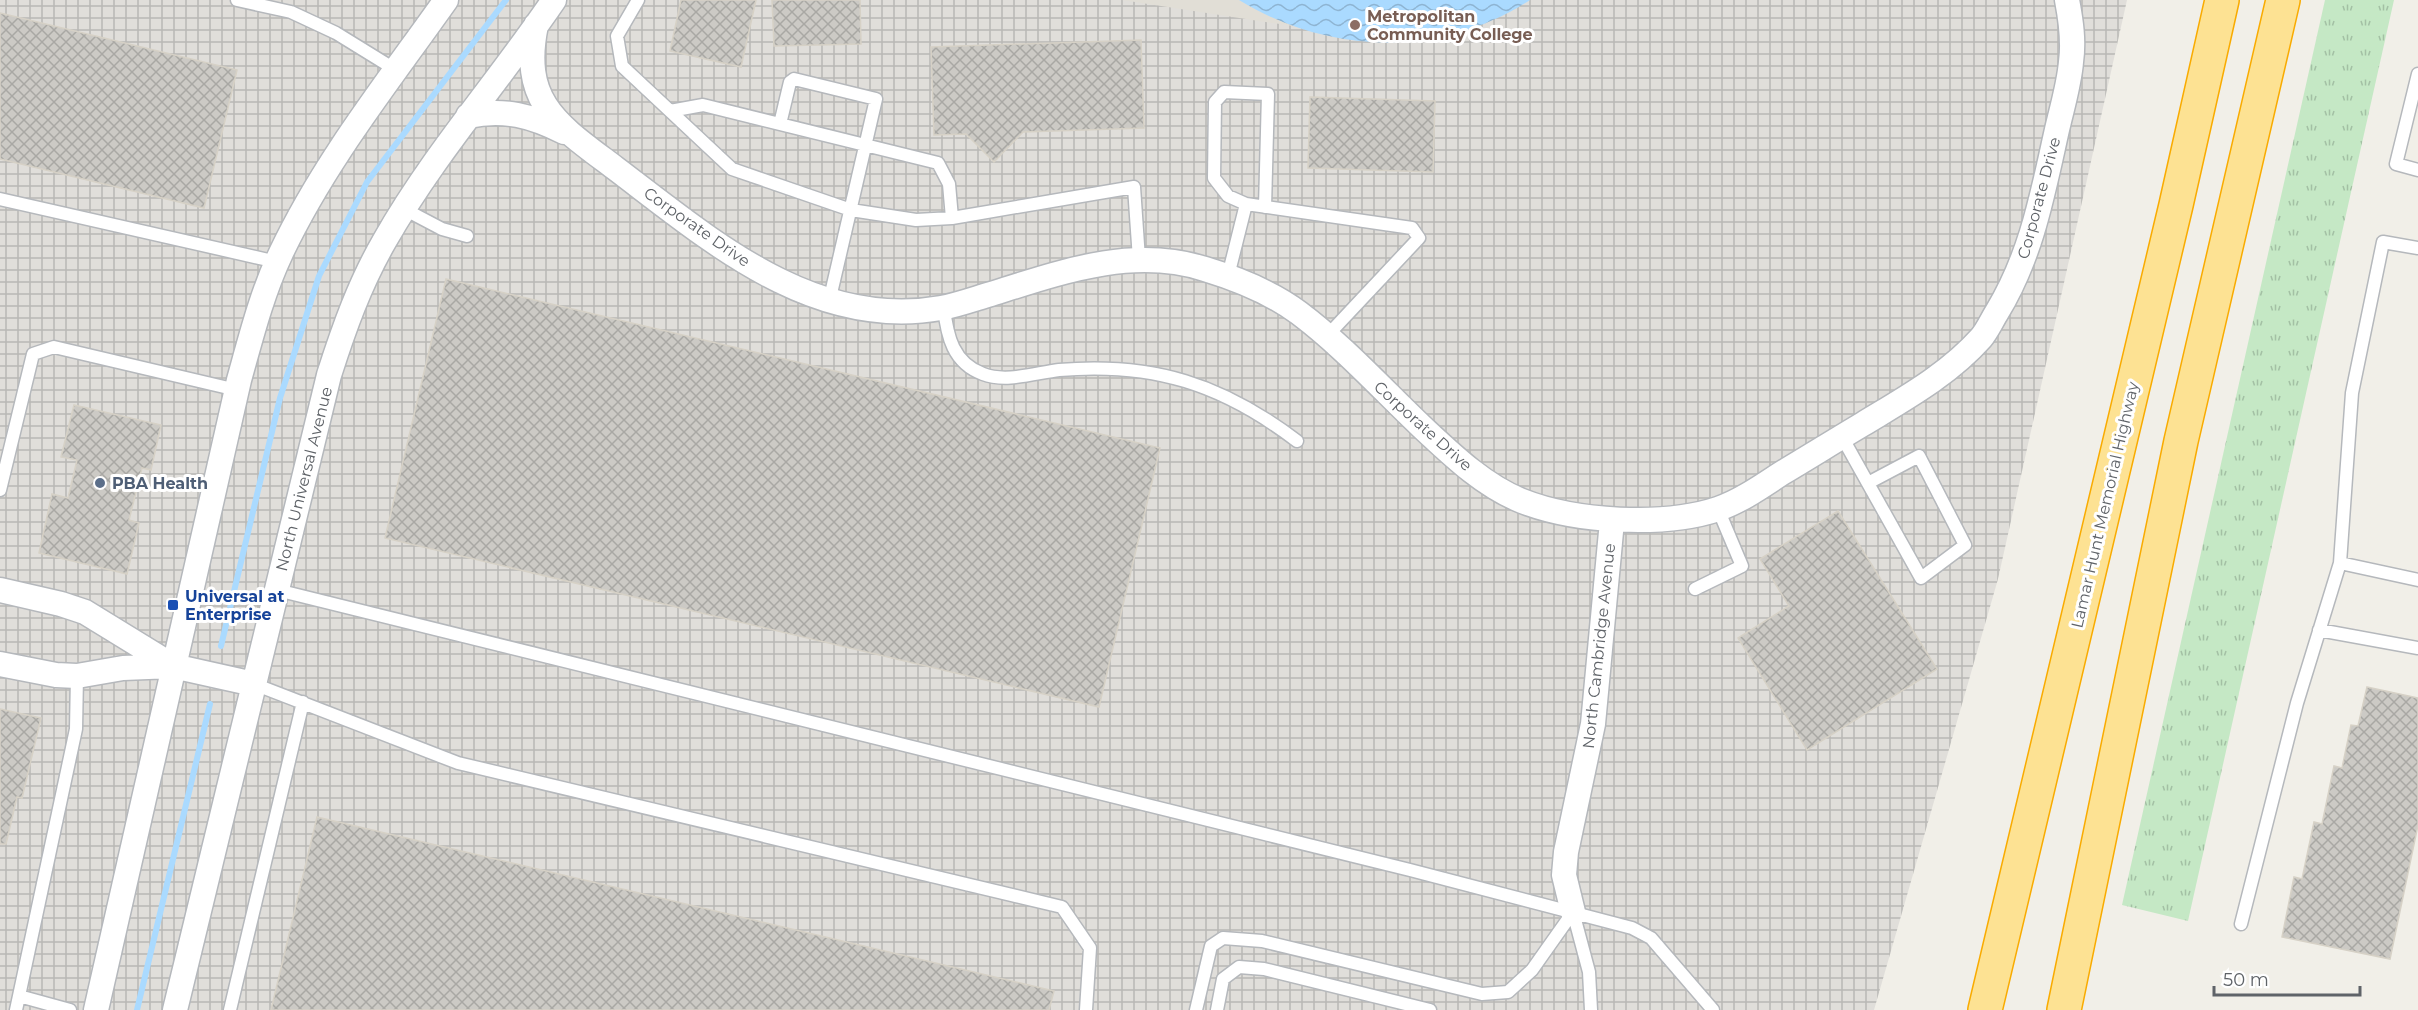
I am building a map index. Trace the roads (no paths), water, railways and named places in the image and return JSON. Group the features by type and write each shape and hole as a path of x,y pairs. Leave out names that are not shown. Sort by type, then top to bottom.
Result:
{"highway":[{"name":"Lamar Hunt Memorial Highway","path":"1985,1010 2176,205 2222,0"},
{"path":"2064,1010 2181,441 2283,0"}],"street":[{"path":"96,1010 173,666 237,390 256,319 277,262 308,200 446,0"},
{"name":"North Universal Avenue","path":"175,1010 329,375 348,316 384,240 404,209 468,116 554,0"},
{"name":"Corporate Drive","path":"468,116 489,111 525,116 539,120 576,139 714,243 762,272 830,302 879,310 911,312 944,308 1094,264 1139,259 1173,261 1228,276 1249,284 1298,312 1467,468 1519,500 1566,514 1612,521 1666,518 1718,509 1755,491 1938,377 1983,336 2013,286 2029,250 2041,203 2071,64 2072,28 2067,0"},
{"name":"Corporate Drive","path":"536,25 530,64 533,82 540,98 576,139"},
{"name":"North Cambridge Avenue","path":"1574,912 1564,874 1566,852 1593,724 1612,521"},
{"path":"0,590 85,612 173,666"},
{"path":"0,664 56,675 77,676 123,668 173,666 254,684"}],"lane":[{"path":"237,0 291,12 336,33 396,70"},
{"path":"638,0 617,36 622,66 732,170 851,210 916,220 952,218 1134,187 1139,259"},
{"path":"2418,74 2396,164 2418,170"},
{"path":"780,124 790,82 794,79 876,99 830,302"},
{"path":"1265,207 1268,94 1224,92 1215,102 1214,178 1228,196 1246,204 1265,207 1412,228 1419,238 1326,337"},
{"path":"670,111 703,105 938,163 949,184 952,218"},
{"path":"0,199 277,262"},
{"path":"1228,276 1246,204"},
{"path":"404,209 442,229 467,236"},
{"path":"2241,924 2297,704 2340,563 2352,393 2383,242 2418,248"},
{"path":"944,308 947,330 954,352 963,363 982,374 1003,378 1096,368 1156,373 1231,397 1267,418 1297,441"},
{"path":"0,490 33,354 54,347 237,390"},
{"path":"1842,437 1921,578 1965,545 1919,456 1868,483"},
{"path":"1695,589 1742,566 1718,509"},
{"path":"2340,563 2418,580"},
{"path":"277,590 1632,928 1651,938 1713,1010"},
{"path":"2319,630 2418,648"},
{"path":"16,1010 76,729 77,676"},
{"path":"254,684 458,763 1062,907 1090,948 1086,1010"},
{"path":"230,1010 303,702"},
{"path":"1196,1010 1210,946 1223,938 1262,941 1482,994 1508,992 1532,970 1574,912"},
{"path":"1574,912 1589,972 1591,1010"},
{"path":"1217,1010 1223,979 1239,967 1264,969 1430,1010"},
{"path":"19,996 70,1010"}],"water":[{"name":"Metropolitan Community College","path":"1239,0 1530,0 1496,19 1460,32 1423,40 1385,42 1347,39 1310,31 1274,18"}],"waterway":[{"path":"221,646 280,398 319,276 367,182 506,0"},
{"path":"137,1010 210,704"}],"place":[{"name":"Metropolitan Community College","path":"1355,25"},
{"name":"PBA Health","path":"100,483"},
{"name":"Universal at Enterprise","path":"173,605"}]}
